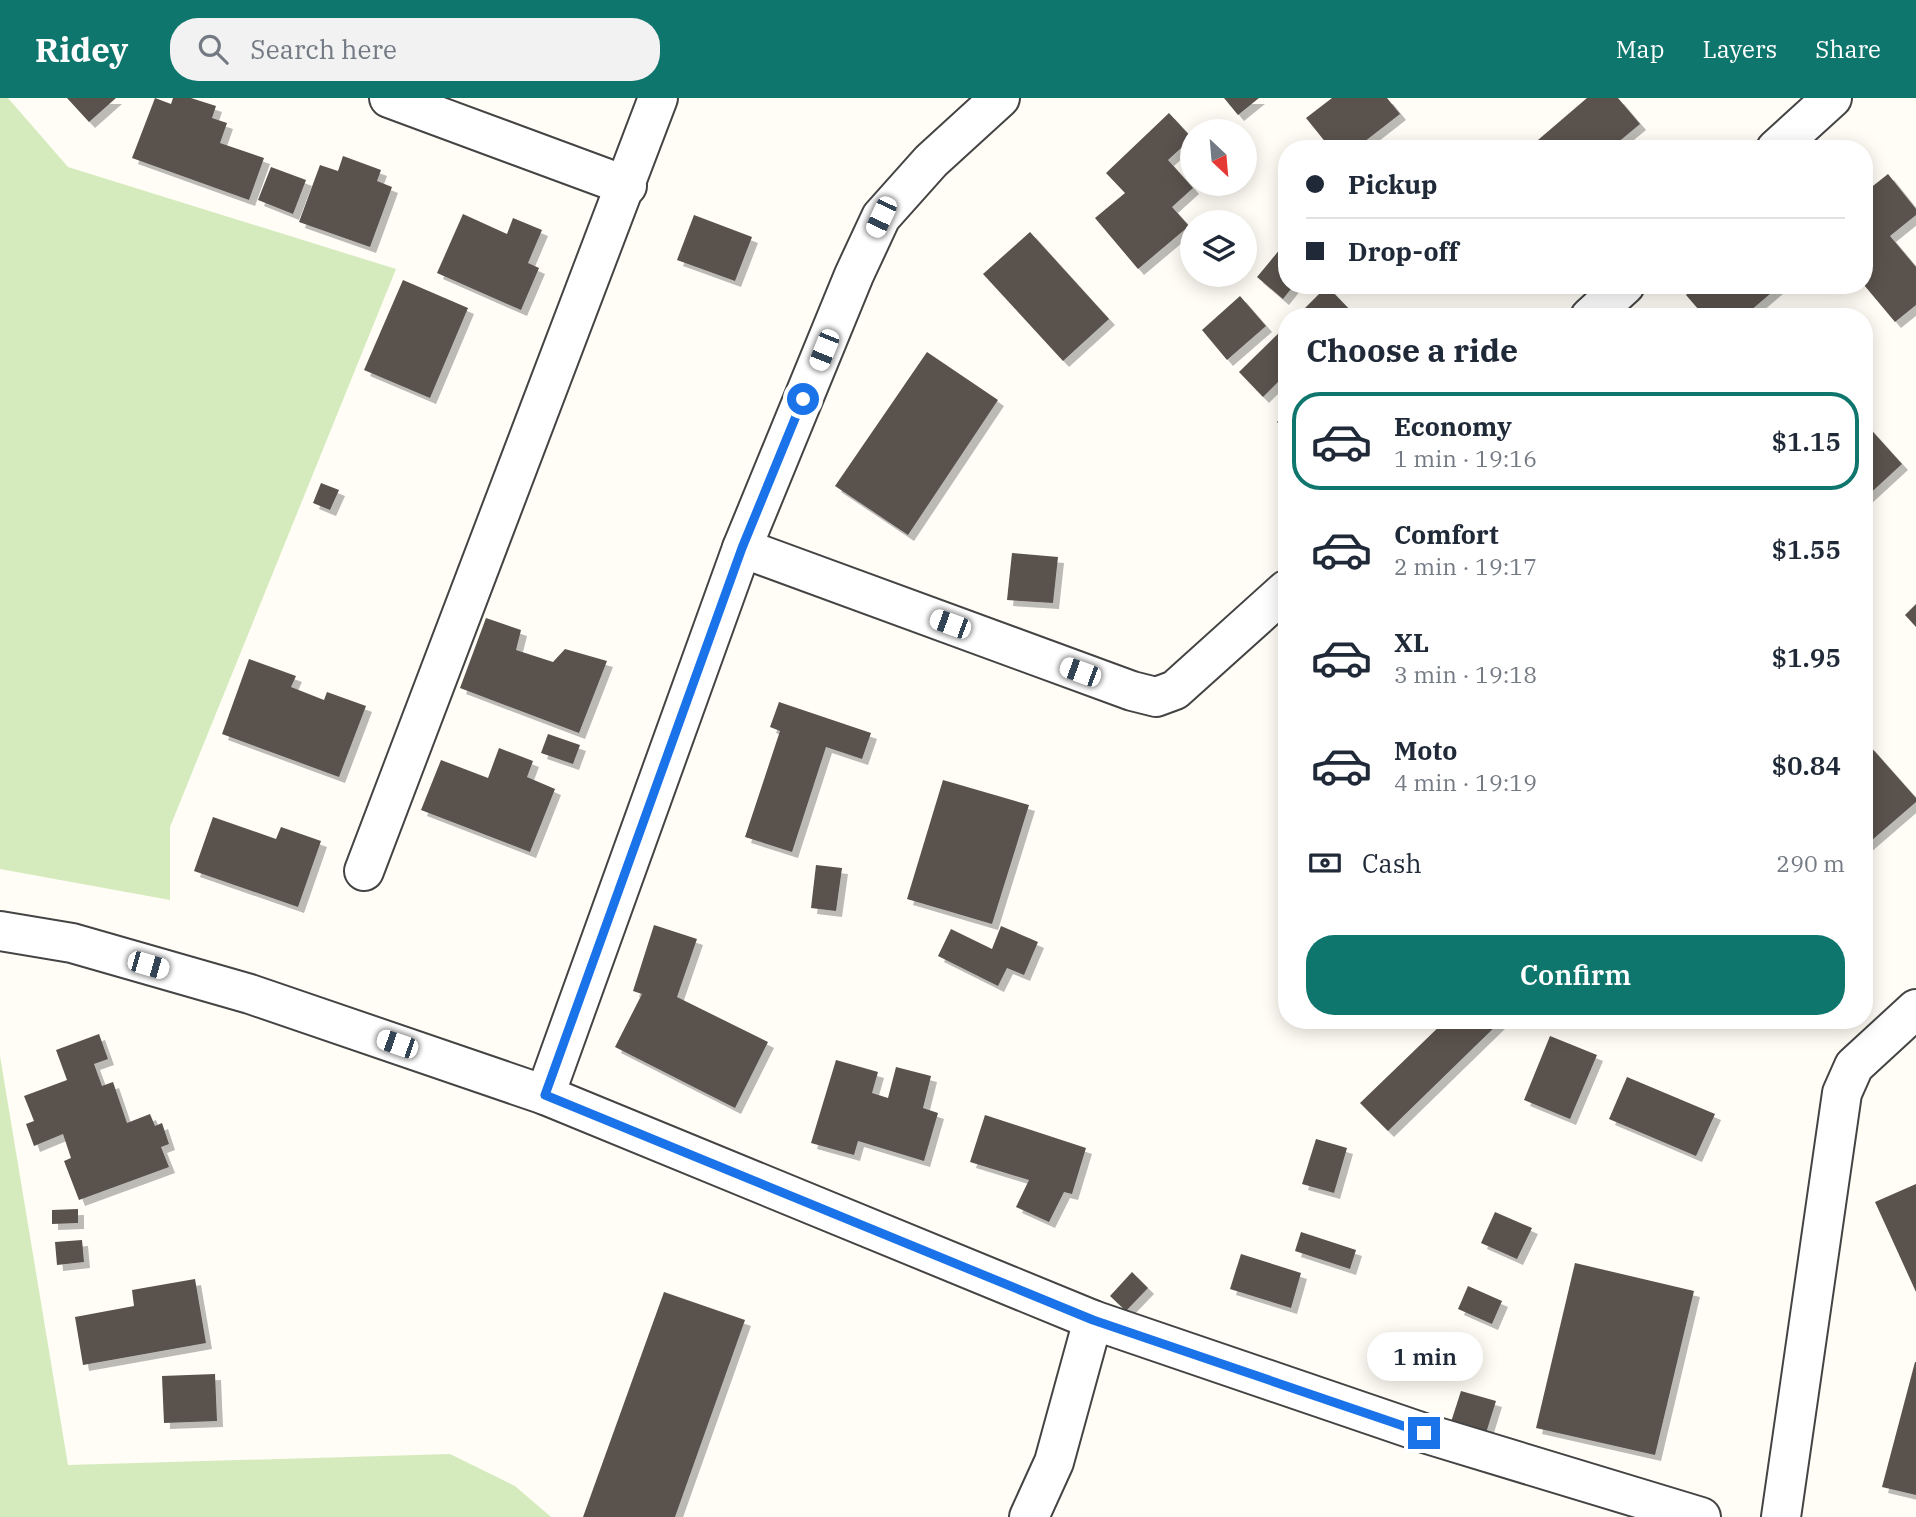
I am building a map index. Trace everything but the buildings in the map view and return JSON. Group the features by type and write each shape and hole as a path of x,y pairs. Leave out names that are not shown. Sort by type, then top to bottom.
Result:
{"street":[{"path":"389,98 627,186"},
{"path":"364,871 627,186 658,98"},
{"path":"545,1095 742,548 854,275 881,217 931,161 1000,98"},
{"path":"1786,140 1832,98"},
{"path":"1600,308 1615,294"},
{"path":"742,548 1132,691 1156,697 1175,690 1278,597"},
{"path":"0,931 72,943 250,994 545,1095 1093,1320 1424,1433 1701,1517"},
{"path":"1781,1517 1842,1093 1854,1066 1916,1009"},
{"path":"1029,1517 1054,1462 1093,1320"}],"green space":[{"path":"0,98 8,98 68,167 396,269 170,827 170,900 0,869"},
{"path":"0,1056 68,1465 450,1454 515,1486 551,1517 0,1517"}],"route":[{"path":"803,399 742,548 545,1095 1093,1320 1424,1433"}]}
